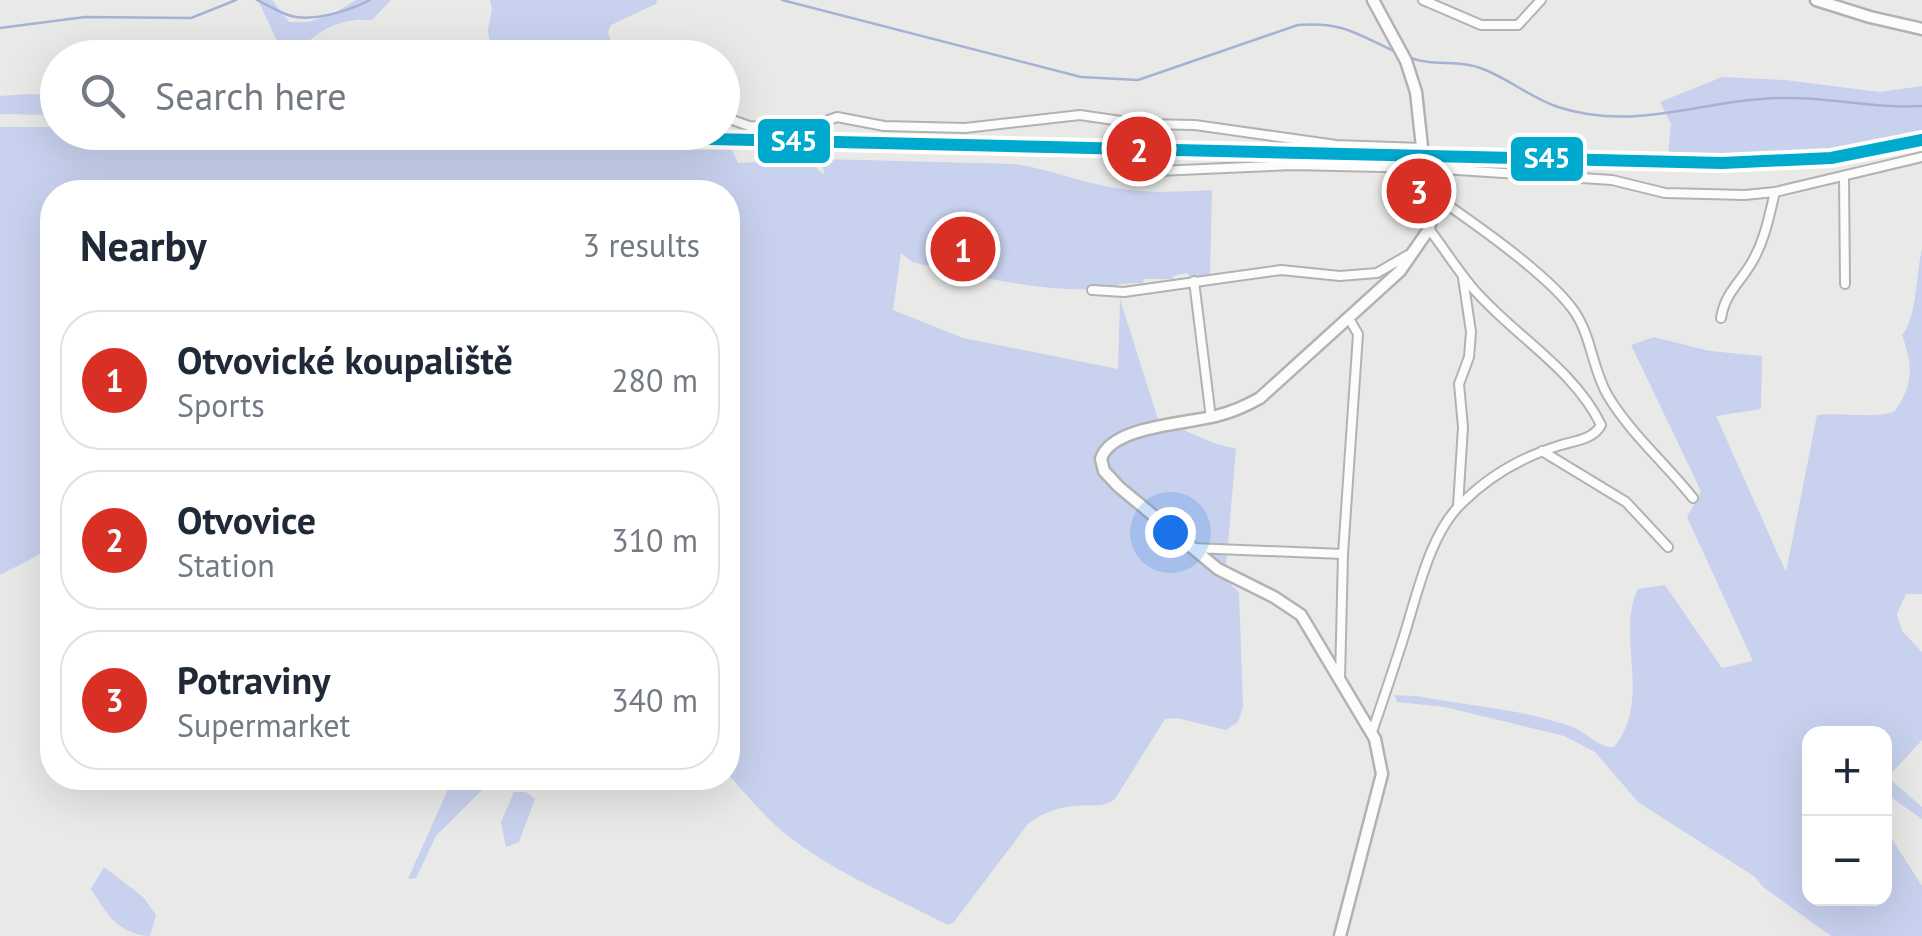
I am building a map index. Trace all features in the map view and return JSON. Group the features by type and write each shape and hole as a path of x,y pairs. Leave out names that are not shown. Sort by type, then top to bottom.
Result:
{"street":[{"path":"1340,936 1382,774 1372,732 1301,615 1218,569 1119,487 1104,471 1101,459 1107,446 1124,436 1211,418 1260,398 1400,270 1429,228 1436,198 1422,148 1416,92 1406,61 1373,0"},
{"path":"1423,0 1489,27 1518,25 1541,0"},
{"path":"1816,0 1870,18 1922,29"},
{"path":"740,123 804,129 836,117 884,126 965,128 1080,116 1141,124 1195,125 1336,145 1422,148"},
{"path":"1157,170 1292,165 1427,168 1612,180 1665,193 1745,195 1775,192 1922,157"},
{"path":"1844,176 1845,284"},
{"path":"1721,318 1724,298 1752,263 1764,236 1775,192"},
{"path":"1436,198 1540,277 1572,308 1587,334 1593,362 1610,399 1693,498"},
{"path":"1372,732 1420,581 1445,524 1458,506 1490,478 1542,451 1588,437 1600,425 1593,408 1554,366 1472,288 1429,228"},
{"path":"1092,290 1124,292 1281,270 1340,276 1377,273 1412,252"},
{"path":"1458,506 1463,426 1458,384 1469,357 1471,332 1463,275"},
{"path":"1194,282 1211,418"},
{"path":"1340,680 1342,554 1358,334 1348,316"},
{"path":"1542,451 1626,502 1668,547"},
{"path":"1192,548 1342,554"}],"shaded area":[{"path":"258,0 272,0 289,22 309,22 356,0 391,0 372,20 343,22 311,40 277,40"},
{"path":"490,0 657,0 656,4 611,25 611,40 489,40"},
{"path":"1722,77 1880,92 1922,86 1922,134 1796,154 1668,155 1671,124 1660,102"},
{"path":"40,94 40,115 0,114 0,96"},
{"path":"0,127 40,127 40,150 732,150 738,163 807,159 824,175 822,159 1015,164 1129,190 1212,190 1210,275 1187,273 1173,279 1119,284 1119,288 1068,289 962,273 912,262 901,253 893,310 963,338 1118,369 1120,299 1158,419 1236,448 1225,579 1239,592 1243,707 1238,722 1226,730 1177,718 1165,719 1115,799 1101,805 1056,809 1028,824 948,925 862,882 800,845 740,787 740,180 40,180 40,554 0,575"},
{"path":"934,226 997,237 991,272 928,261"},
{"path":"1922,249 1922,594 1906,594 1897,614 1902,631 1922,652 1922,740 1892,773 1892,726 1802,726 1802,906 1892,906 1892,839 1922,886 1922,936 1831,936 1755,877 1638,802 1595,752 1564,736 1445,707 1397,702 1394,695 1516,712 1572,727 1602,745 1614,747 1631,709 1632,607 1638,589 1665,585 1722,668 1753,661 1687,517 1701,491 1631,345 1654,337 1710,351 1762,356 1761,409 1716,416 1786,572 1817,415 1894,412 1908,384 1910,366 1902,335 1913,307"},
{"path":"1892,781 1922,807 1922,819 1892,798"},
{"path":"448,790 482,790 436,836 416,878 408,879"},
{"path":"514,792 526,792 535,799 519,842 506,847 501,822"},
{"path":"104,867 143,897 156,915 150,936 121,927 102,907 91,889"}],"waterway":[{"path":"0,28 85,17 191,18 236,0"},
{"path":"257,0 288,15 308,18 341,12 370,0"},
{"path":"782,0 1081,77 1138,80 1298,25 1339,27 1396,52"},
{"path":"1408,57 1474,66 1558,107 1616,117 1756,99 1922,106"}],"transit line":[{"name":"S45","path":"740,140 1722,163 1831,158 1922,140"}],"place":[{"name":"Otvovice","path":"1139,149"},
{"name":"Potraviny","path":"1419,191"},
{"name":"Otvovické koupaliště","path":"963,249"}]}
